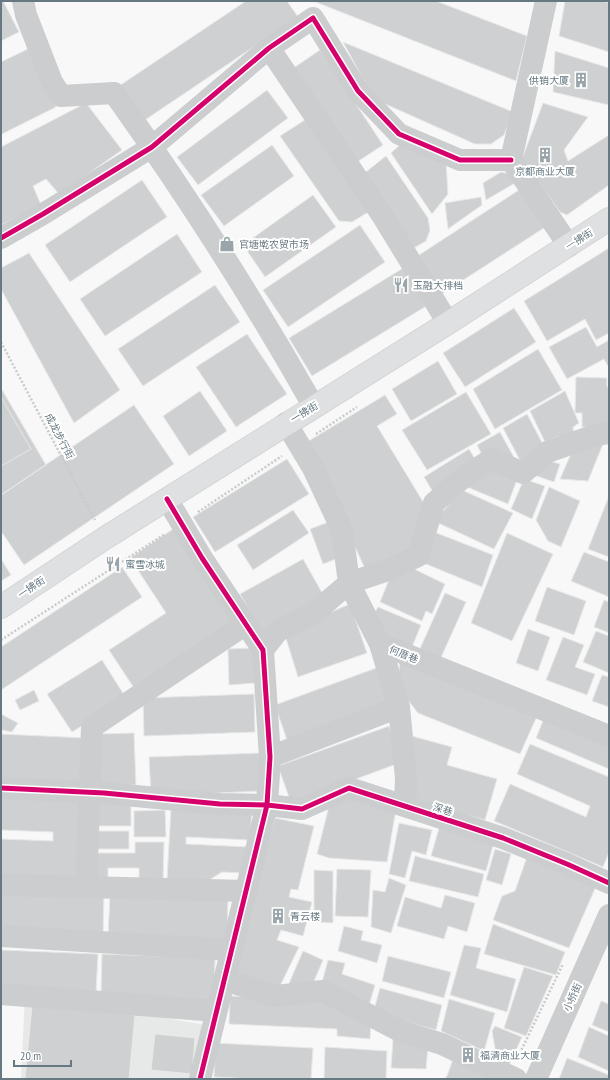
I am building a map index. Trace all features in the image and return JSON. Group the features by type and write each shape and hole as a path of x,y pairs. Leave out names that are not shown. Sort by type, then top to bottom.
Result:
{"main road":[{"name":"一拂街","path":"1,607 105,538 286,423 448,323 609,219"}],"street":[{"path":"23,1 26,15 52,82 61,96 114,93 152,147 256,306 314,407"},
{"path":"546,1 511,160 569,246"},
{"path":"1,238 152,147 269,48 313,18 358,91 399,134 460,160 511,160"},
{"path":"269,48 382,215 448,323"},
{"name":"何厝巷","path":"286,423 313,468 342,530 349,583 380,644 609,736"},
{"path":"263,650 278,631 314,613 349,583 388,570 418,556 434,503 465,476 492,459 523,473 547,452 596,434 609,433"},
{"path":"167,499 202,558 263,650 270,757 267,806 200,1079"},
{"path":"86,886 92,727 246,624"},
{"path":"380,644 399,708 406,778 405,806"},
{"path":"270,757 399,708"},
{"name":"深巷","path":"1,788 89,792 220,804 302,809 349,788 503,838 609,883"},
{"path":"1,885 247,891"},
{"name":"小桥街","path":"536,1079 609,915"},
{"path":"1,936 232,950"},
{"path":"224,980 275,996 323,991 400,1031 442,1044 512,1077"},
{"path":"1,994 216,1011"}],"path":[{"path":"512,1077 566,957"}],"shaded area":[{"path":"25,993 206,1025 194,1079 21,1079"}],"building":[{"path":"1,1 3,1 19,32 1,41"},
{"path":"246,1 287,1 298,17 142,122 119,86"},
{"path":"313,1 436,1 527,36 516,81"},
{"path":"565,1 602,1 609,3 609,52 559,36"},
{"path":"343,42 513,112 504,135 491,144 475,144 374,99"},
{"path":"28,49 56,107 2,134 1,62"},
{"path":"320,50 383,145 354,164 292,69"},
{"name":"供销大厦","path":"555,51 609,68 609,105 553,92"},
{"path":"267,90 288,118 198,185 177,157"},
{"path":"86,103 122,150 59,194 46,179 33,186 41,205 1,225 1,147"},
{"name":"京都商业大厦","path":"543,103 588,117 564,150 568,161 609,135 609,185 567,215 560,212 522,159"},
{"path":"308,118 370,211 352,222 339,221 280,136"},
{"path":"402,143 446,162 448,194 432,214 391,153"},
{"path":"272,145 294,176 224,226 201,195"},
{"path":"386,156 428,218 430,230 426,241 412,249 362,175"},
{"path":"501,172 516,175 515,183 486,200 483,183"},
{"path":"142,180 167,217 70,282 45,245"},
{"path":"522,188 547,226 440,295 416,257"},
{"path":"313,195 336,227 265,277 243,245"},
{"path":"481,197 482,205 448,229 445,203"},
{"path":"360,225 385,262 288,327 263,290"},
{"path":"177,234 202,272 105,336 80,299"},
{"path":"609,248 609,333 596,340 585,319 547,341 524,301"},
{"path":"29,253 120,390 74,423 1,289 1,268"},
{"path":"405,267 428,305 312,376 289,338"},
{"path":"215,285 240,322 143,386 118,349"},
{"path":"514,308 536,342 465,387 443,353"},
{"path":"586,327 597,347 609,340 609,368 604,359 567,379 549,347"},
{"path":"247,334 287,394 236,427 196,367"},
{"path":"538,349 562,390 495,429 473,389"},
{"path":"438,361 457,394 411,421 392,389"},
{"path":"576,377 607,378 607,387 609,387 609,428 582,427 582,413 575,413"},
{"path":"1,388 46,465 1,495"},
{"path":"200,391 227,431 189,456 163,416"},
{"path":"565,391 579,423 573,427 574,439 561,444 559,436 545,442 530,411"},
{"path":"466,392 491,434 427,470 402,430"},
{"path":"385,395 397,414 377,426 425,505 414,553 366,571 307,442"},
{"path":"1,397 31,449 1,466"},
{"path":"134,405 174,464 24,565 1,531 1,495"},
{"path":"527,414 546,450 524,468 503,428"},
{"path":"500,432 521,470 484,459 477,445"},
{"path":"603,444 588,481 560,479 574,447"},
{"path":"469,449 478,464 433,492 424,477"},
{"path":"540,458 560,464 554,482 534,475"},
{"path":"287,459 309,494 215,552 193,517"},
{"path":"489,464 518,477 508,504 467,487"},
{"path":"524,479 545,486 532,519 511,509"},
{"path":"549,487 580,501 561,547 548,541 536,520"},
{"path":"462,490 513,513 494,549 434,521"},
{"path":"609,496 609,557 588,549"},
{"path":"293,510 309,533 253,570 237,545"},
{"path":"329,522 341,557 323,564 310,529"},
{"path":"173,529 234,622 134,688 109,650 166,613 130,558"},
{"path":"429,530 493,555 482,587 421,562"},
{"path":"507,533 553,554 512,641 471,623"},
{"path":"584,552 609,562 609,597 571,581"},
{"path":"1,559 11,575 1,581"},
{"path":"303,559 325,598 262,633 240,594"},
{"path":"122,567 142,597 1,690 1,647"},
{"path":"410,567 445,584 432,614 426,611 422,621 380,602 392,572"},
{"path":"547,587 586,601 574,635 535,621"},
{"path":"445,593 466,602 439,662 418,653"},
{"path":"604,600 609,602 609,633 594,627"},
{"path":"350,604 367,653 298,677 284,632"},
{"path":"378,607 421,625 410,652 383,640 371,619"},
{"path":"528,629 550,637 538,671 516,663"},
{"path":"596,631 609,636 609,673 583,662"},
{"path":"563,637 584,645 575,667 595,674 587,695 546,680"},
{"path":"253,648 255,683 229,685 228,649"},
{"path":"400,658 538,714 520,754 418,713 407,699 399,671"},
{"path":"102,660 126,698 72,732 47,694"},
{"path":"379,667 392,702 287,740 275,705"},
{"path":"602,675 609,677 609,707 592,701"},
{"path":"34,690 39,701 20,710 15,700"},
{"path":"254,694 255,732 144,736 143,698"},
{"path":"1,714 18,723 12,732 1,730"},
{"path":"545,716 609,742 609,769 536,738"},
{"path":"389,726 402,762 291,803 278,766"},
{"path":"134,733 136,785 100,785 99,734"},
{"path":"1,734 86,738 84,783 1,779"},
{"path":"408,735 452,747 447,765 497,779 485,820 414,801"},
{"path":"530,744 609,777 609,852 603,867 494,821 510,784 586,817 590,806 517,774"},
{"path":"260,753 262,791 151,796 149,757"},
{"path":"1,793 83,797 80,881 1,877 1,839 53,841 53,832 1,830"},
{"path":"346,796 396,809 387,862 329,858 317,854 330,802"},
{"path":"131,799 131,826 94,826 94,800"},
{"path":"171,808 252,812 250,840 186,837 186,844 249,847 242,873 222,872 206,882 167,880"},
{"path":"165,810 166,837 134,837 134,811"},
{"name":"青云楼","path":"275,818 314,826 298,890 291,889 289,897 312,902 303,936 281,930 277,940 299,947 278,990 233,973"},
{"path":"399,823 432,830 426,855 412,851 405,878 389,874"},
{"path":"439,828 494,842 486,871 431,856"},
{"path":"92,831 129,831 129,849 92,849"},
{"path":"135,842 164,842 163,881 139,880 139,868 108,868 108,878 93,878 93,853 135,853"},
{"path":"495,849 511,854 502,885 486,880"},
{"path":"528,854 597,884 569,948 493,920 502,896 515,891"},
{"path":"415,856 484,874 478,897 409,881"},
{"path":"337,869 371,870 368,917 335,916"},
{"path":"314,870 333,871 333,923 314,922"},
{"path":"389,878 406,885 391,933 371,927 373,890 385,892"},
{"path":"1,889 104,893 103,935 1,932"},
{"path":"110,894 228,898 227,941 108,937"},
{"path":"445,895 475,903 467,932 448,926 444,939 397,926 405,897 441,908"},
{"path":"493,924 565,952 556,975 484,954"},
{"path":"344,926 363,931 361,940 382,945 377,963 338,951"},
{"path":"464,945 481,948 476,968 516,979 507,1012 450,995"},
{"path":"1,950 98,954 96,993 1,989"},
{"path":"303,951 323,960 312,986 287,988"},
{"path":"102,954 215,958 214,1001 101,995"},
{"path":"388,956 451,972 444,998 382,981"},
{"path":"328,960 345,963 342,974 375,985 368,1009 321,986"},
{"path":"524,967 553,976 526,1036 504,1028"},
{"path":"380,988 442,1005 436,1030 373,1013"},
{"path":"230,996 325,999 371,1022 370,1039 337,1036 337,1029 229,1024"},
{"path":"449,999 495,1013 484,1051 441,1031"},
{"path":"601,1001 609,1004 609,1032 592,1025"},
{"path":"32,1006 135,1015 129,1079 25,1079"},
{"path":"495,1026 522,1037 509,1065 497,1060 492,1031"},
{"path":"589,1027 609,1036 609,1071 578,1057"},
{"path":"155,1034 195,1038 192,1074 151,1070"},
{"path":"393,1039 428,1047 426,1069 391,1068"},
{"path":"216,1043 313,1048 311,1079 214,1077"},
{"name":"福清商业大厦","path":"458,1045 501,1079 444,1079 447,1076"},
{"path":"325,1047 387,1051 386,1079 324,1079"},
{"path":"567,1058 609,1075 609,1079 559,1079"}],"cycle path":[{"path":"1,238 152,147 269,48 313,18 358,91 399,134 460,160 511,160"},
{"path":"167,499 202,558 263,650 270,757 267,805 200,1079"},
{"path":"1,788 104,793 220,804 267,805 302,809 349,788 503,838 609,883"}],"place":[{"name":"供销大厦","path":"581,80"},
{"name":"京都商业大厦","path":"545,155"},
{"name":"官塘墘农贸市场","path":"227,244"},
{"name":"玉融大排档","path":"401,285"},
{"name":"蜜雪冰城","path":"113,564"},
{"name":"青云楼","path":"278,916"},
{"name":"福清商业大厦","path":"468,1055"}]}
